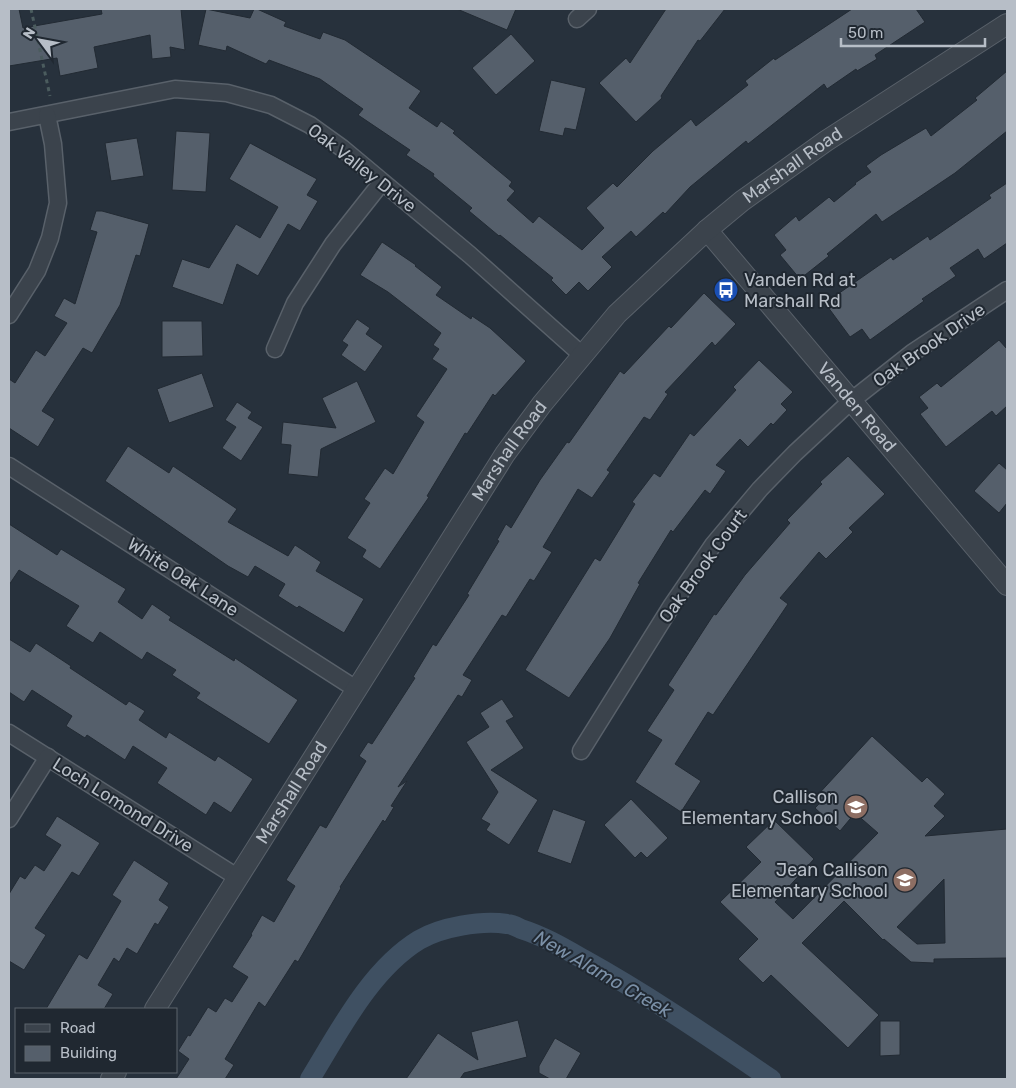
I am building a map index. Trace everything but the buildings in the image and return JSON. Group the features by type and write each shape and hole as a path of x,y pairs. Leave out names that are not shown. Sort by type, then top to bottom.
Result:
{"street":[{"name":"Marshall Road","path":"156,1008 506,454 542,404 617,314 707,230 742,201 812,151 1007,24"},
{"name":"Oak Valley Drive","path":"9,122 175,89 227,93 271,105 310,125 342,148 470,255 582,355"},
{"path":"9,315 36,271 50,238 58,203 53,144 47,115"},
{"path":"275,349 295,303 339,236 382,182"},
{"name":"Vanden Road","path":"707,230 851,401 1005,578"},
{"name":"Oak Brook Drive","path":"851,401 912,353 1007,290"},
{"name":"Oak Brook Court","path":"581,751 672,605 713,545 760,489 794,453 851,401"},
{"name":"White Oak Lane","path":"9,466 356,689"},
{"name":"Loch Lomond Drive","path":"9,733 237,877"},
{"path":"9,819 48,757"}],"path":[{"path":"31,9 50,98"}],"waterway":[{"name":"New Alamo Creek","path":"310,1079 357,1003 385,968 401,953 419,940 438,931 485,923 513,925 560,946 655,1002 771,1079"}],"place":[{"name":"Vanden Rd at Marshall Rd","path":"726,290"},
{"name":"Callison Elementary School","path":"856,807"},
{"name":"Jean Callison Elementary School","path":"905,880"}]}
